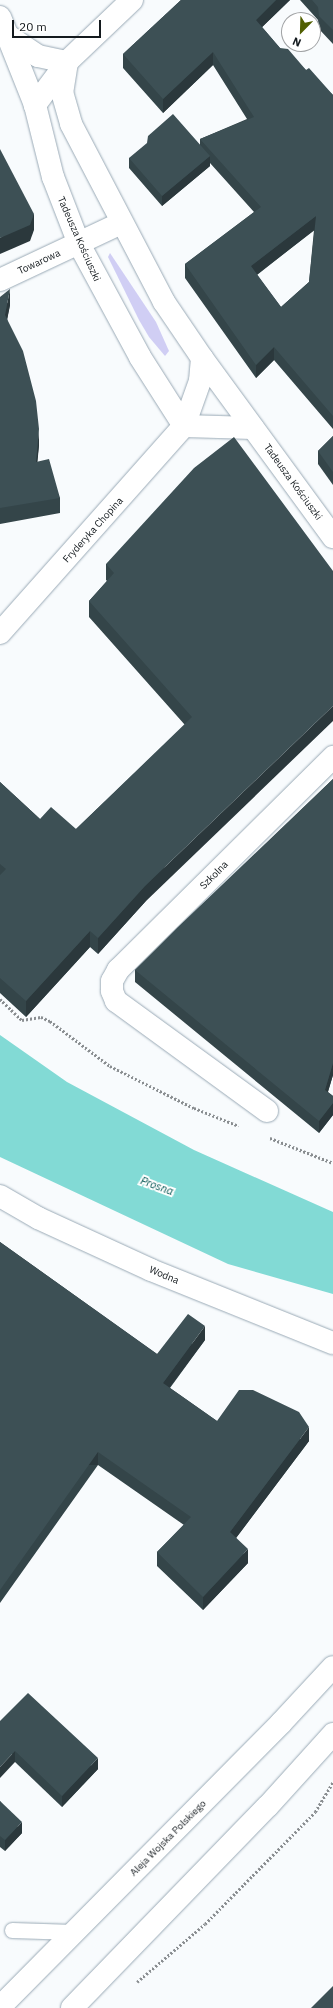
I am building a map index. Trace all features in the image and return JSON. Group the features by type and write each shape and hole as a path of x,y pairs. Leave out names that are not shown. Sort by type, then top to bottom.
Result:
{"street":[{"path":"35,105 66,62 132,0"},
{"name":"Tadeusza Kościuszki","path":"0,17 10,37 35,105 53,177 79,244 140,357 184,426"},
{"name":"Tadeusza Kościuszki","path":"10,37 38,56 66,62 63,77 65,108 121,223 164,302 202,358 333,537"},
{"name":"Towarowa","path":"0,280 121,223"},
{"path":"202,358 200,382 184,426 253,428"},
{"name":"Fryderyka Chopina","path":"0,633 184,426"},
{"name":"Szkolna","path":"267,1111 116,1001 112,991 112,981 118,970 333,757"},
{"name":"Wodna","path":"0,1196 38,1218 151,1270 333,1343"},
{"name":"Aleja Wojska Polskiego","path":"0,2007 281,1723 333,1667"},
{"path":"72,2008 268,1806 333,1734"}],"lane":[{"path":"12,1930 74,1932"}],"path":[{"path":"0,999 22,1020 40,1017 50,1021 110,1066 194,1108 242,1127"},
{"path":"263,1135 333,1162"},
{"path":"133,1985 205,1924 315,1812 333,1782"}],"shaded area":[{"path":"110,253 156,322 169,351 165,356 149,337 139,320 108,257"}],"water":[{"name":"Prosna","path":"0,1035 67,1082 194,1150 333,1212 333,1294 228,1264 0,1157"}],"building":[{"path":"181,0 276,0 256,20 281,48 281,52 291,52 306,70 309,68 333,95 333,416 274,347 256,365 185,264 261,207 200,139 254,117 213,52 163,99 123,54","holes":["316,216 309,282 281,307 251,266"]},
{"path":"312,0 333,0 333,30 321,18 321,12 319,12 318,7"},
{"path":"173,114 210,156 162,196 129,158 147,143 148,136"},
{"path":"0,149 34,214 30,225 0,238"},
{"path":"10,289 5,315 23,351 36,401 39,429 36,462 49,459 60,498 0,508 0,297"},
{"path":"333,436 333,472 318,451"},
{"path":"234,437 333,571 333,706 145,886 98,938 90,931 26,1001 0,978 0,875 6,869 0,864 0,782 40,819 51,807 76,829 192,717 89,601 114,573 106,564 194,468"},
{"path":"333,779 333,1063 325,1090 333,1096 333,1103 319,1121 135,970"},
{"path":"0,1242 157,1354 188,1314 205,1326 163,1383 217,1421 239,1390 253,1390 299,1412 309,1427 230,1532 248,1549 203,1597 157,1552 191,1517 98,1452 0,1590"},
{"path":"28,1693 98,1758 62,1796 15,1751 0,1767 0,1721"},
{"path":"0,1801 22,1822 5,1840 0,1836"},
{"path":"333,1986 333,2008 311,2008"}]}
